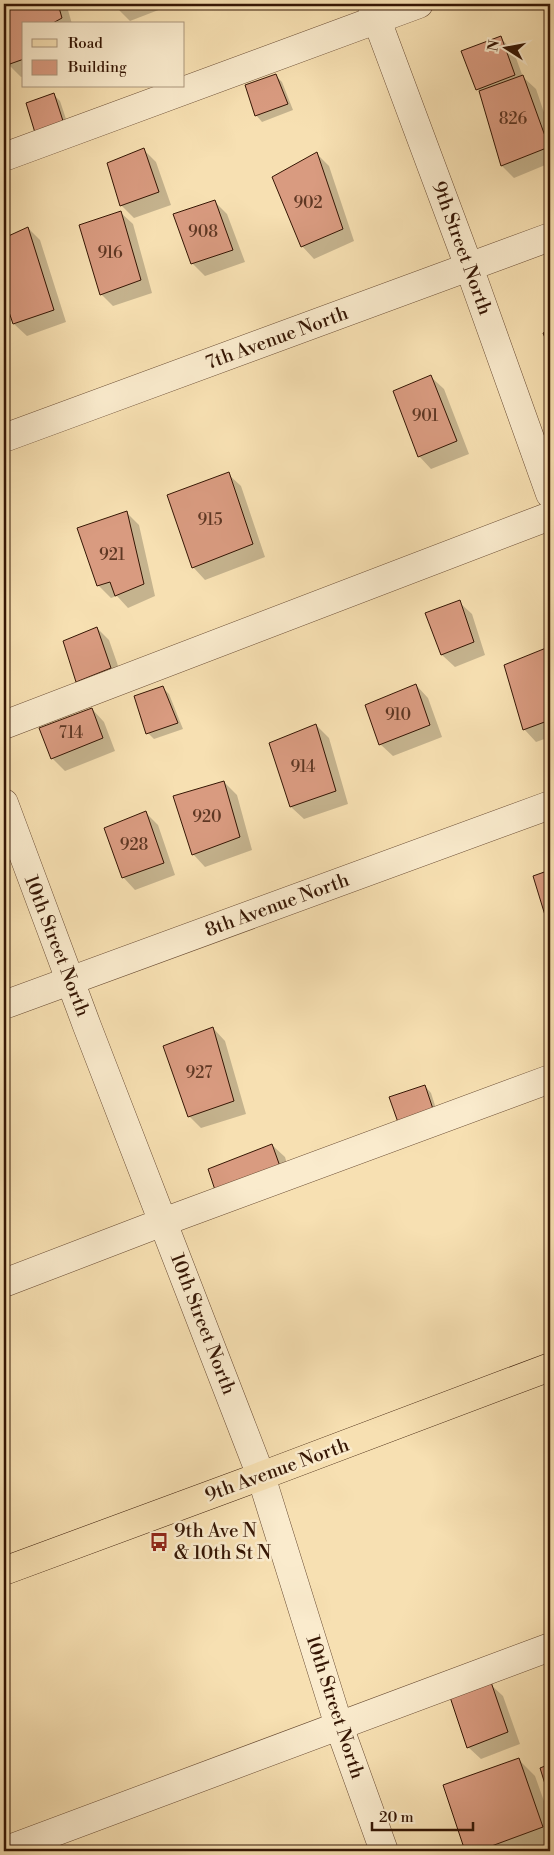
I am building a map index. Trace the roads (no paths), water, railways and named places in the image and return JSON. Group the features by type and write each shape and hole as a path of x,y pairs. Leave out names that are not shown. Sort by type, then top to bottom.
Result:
{"main road":[{"name":"9th Avenue North","path":"4,1571 550,1367"}],"street":[{"path":"185,86 374,12 419,4"},
{"name":"9th Street North","path":"374,12 469,267 550,494"},
{"path":"4,157 180,88"},
{"name":"7th Avenue North","path":"4,438 550,237"},
{"path":"4,725 550,516"},
{"name":"10th Street North","path":"4,803 70,981 261,1476 339,1726 384,1851"},
{"name":"8th Avenue North","path":"4,1005 550,805"},
{"path":"4,1283 550,1079"},
{"path":"4,1851 550,1647"}],"place":[{"name":"9th Ave N & 10th St N","path":"159,1542"}]}
